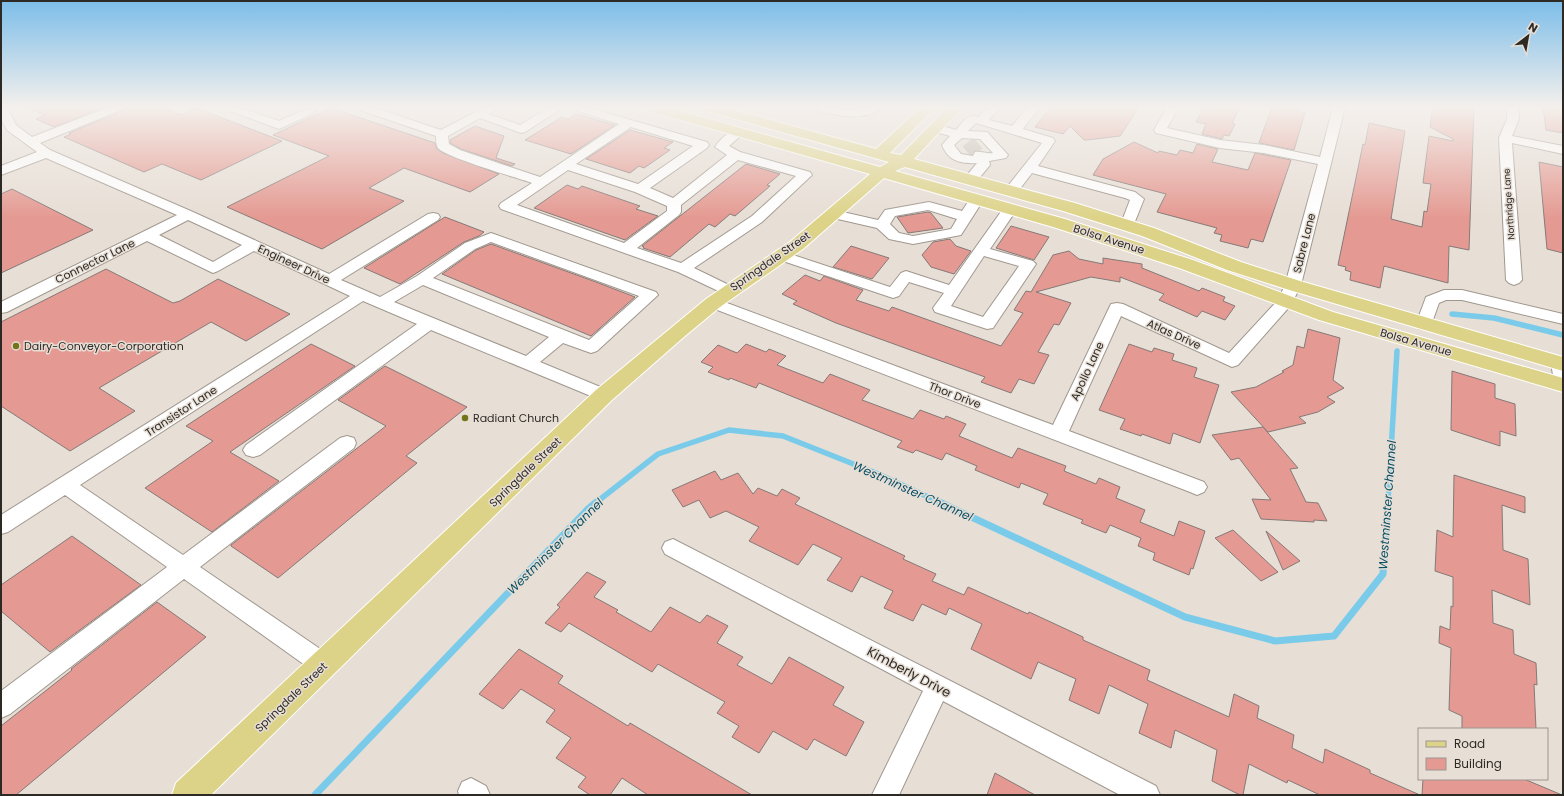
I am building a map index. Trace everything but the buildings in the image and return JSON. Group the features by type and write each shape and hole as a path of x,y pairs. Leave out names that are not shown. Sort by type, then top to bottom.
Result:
{"main road":[{"name":"Bolsa Avenue","path":"782,144 977,199 1011,200 1127,226 1234,266 1289,294 1326,316 1563,385"},
{"name":"Bolsa Avenue","path":"844,144 971,179 1059,223 1186,264 1289,294 1424,324 1562,369"},
{"path":"882,172 880,154 890,144"},
{"name":"Springdale Street","path":"188,795 604,395 678,331 721,297 782,256 834,214 882,172 904,161 920,144"}],"street":[{"name":"Engineer Drive","path":"34,144 46,153 188,215 362,295 604,395"},
{"path":"444,144 444,146 456,153 542,182 597,144"},
{"path":"640,189 703,144"},
{"path":"683,269 757,219 805,175 736,156 721,147 704,144"},
{"path":"721,147 724,144"},
{"path":"948,144 949,150 956,156 969,160 981,156 1002,155 992,144"},
{"path":"982,250 1028,264 987,324 941,308 982,250 1030,168 1046,144"},
{"path":"1221,144 1264,149 1324,162"},
{"name":"Sabre Lane","path":"1232,361 1289,294 1329,144"},
{"name":"Northridge Lane","path":"1505,144 1514,280"},
{"path":"1535,144 1563,150"},
{"path":"1,171 46,153"},
{"path":"674,204 736,156"},
{"path":"971,179 984,165 981,156"},
{"path":"566,165 640,189 674,204"},
{"path":"1030,168 1130,194 1137,199 1127,226"},
{"name":"Thor Drive","path":"542,182 506,206 673,267 683,269 721,297 1058,434 1197,487"},
{"path":"834,214 882,226 894,236 913,240 956,232 977,199"},
{"path":"626,249 674,212 674,204"},
{"path":"882,226 890,214 897,211 929,206 966,217"},
{"name":"Connector Lane","path":"2,307 188,215"},
{"path":"330,280 433,217"},
{"path":"147,235 213,268 254,245"},
{"path":"382,303 422,279 470,246 491,236 650,295 592,347 561,336 422,279"},
{"path":"782,256 893,293 906,276 954,291"},
{"name":"Transistor Lane","path":"1,526 362,295"},
{"path":"1424,324 1432,300 1444,295 1462,295 1563,318"},
{"name":"Atlas Drive","path":"1117,308 1232,361"},
{"name":"Apollo Lane","path":"1058,434 1117,308"},
{"path":"253,450 430,323"},
{"path":"527,364 561,336"},
{"path":"1,706 347,443"},
{"path":"65,485 324,665"},
{"name":"Kimberly Drive","path":"673,548 1146,795"},
{"path":"885,795 937,687"}],"waterway":[{"name":"Westminster Channel","path":"1452,314 1494,318 1563,335"},
{"name":"Westminster Channel","path":"1388,501 1397,351"},
{"name":"Westminster Channel","path":"598,501 658,454 729,430 783,436 876,473 937,501"},
{"name":"Westminster Channel","path":"315,795 588,509 599,500"},
{"name":"Westminster Channel","path":"935,500 1185,617 1275,641 1334,636 1383,574 1388,500"}],"tunnel":[{"path":"970,144 979,155"}],"place":[{"name":"Dairy-Conveyor-Corporation","path":"16,346"},
{"name":"Radiant Church","path":"465,418"}]}
